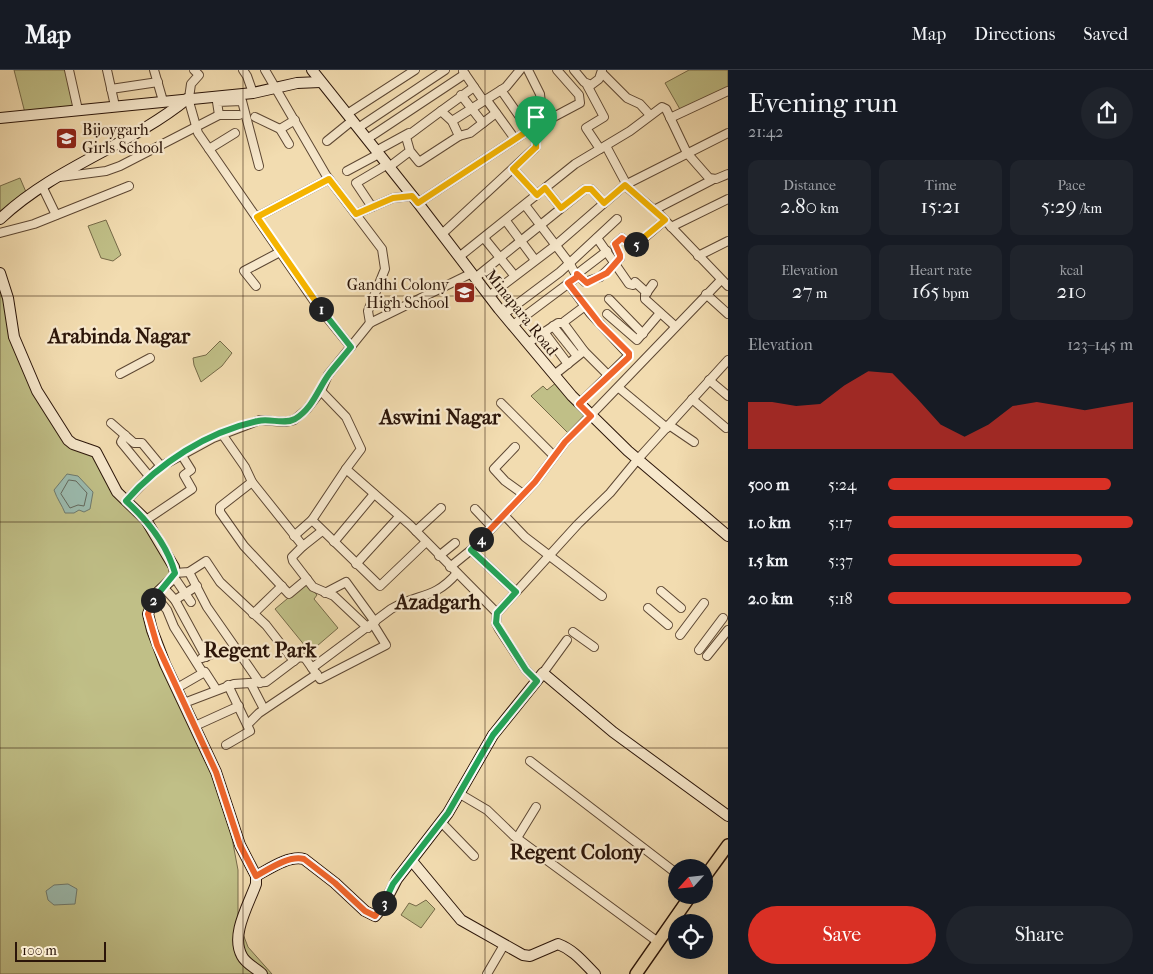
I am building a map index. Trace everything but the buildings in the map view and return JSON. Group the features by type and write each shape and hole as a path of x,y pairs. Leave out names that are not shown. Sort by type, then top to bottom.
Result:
{"main road":[{"path":"713,866 728,845"},
{"path":"636,974 685,904"}],"street":[{"path":"69,70 78,110"},
{"path":"107,70 115,106"},
{"path":"154,70 163,101"},
{"path":"207,70 196,72 191,84 189,98 198,133 280,252 351,347"},
{"path":"243,70 248,76 253,94"},
{"path":"266,70 329,179 380,243 385,269 368,311 370,323"},
{"name":"Minapara Road","path":"312,70 347,119 367,139 375,153 415,199 489,296 579,404 638,459 728,536"},
{"path":"327,140 347,119 415,70"},
{"path":"358,128 445,70"},
{"path":"452,121 501,90 520,70"},
{"path":"528,70 540,94 543,122"},
{"path":"356,214 393,198 415,199 529,130 580,103 579,95 558,70"},
{"path":"450,567 471,550 535,482 554,456 706,294 726,283 665,220 625,185 603,148 586,128 604,117 587,85 574,70"},
{"path":"587,85 594,84 602,71 620,92 640,104 650,115"},
{"path":"367,139 464,72 515,139"},
{"path":"111,89 158,82"},
{"path":"0,118 189,98 253,94 297,83 320,82"},
{"path":"347,171 441,111 474,87"},
{"path":"442,234 536,147 536,140 501,90"},
{"path":"670,118 728,91"},
{"path":"461,95 483,123"},
{"path":"0,219 20,200 166,117 189,98"},
{"path":"218,115 217,102 242,101 259,166"},
{"path":"459,257 575,164 603,148 664,107 687,153 712,180"},
{"path":"441,111 452,121 459,136"},
{"path":"409,132 406,137 410,151 419,162 459,136 470,133 496,113"},
{"path":"56,178 120,166 158,148 196,125 218,115 239,115"},
{"path":"255,117 280,130 289,144"},
{"path":"280,130 295,120"},
{"path":"209,149 235,133"},
{"path":"489,296 514,275 556,245 625,185 728,133"},
{"path":"372,207 356,183 386,167 410,151"},
{"path":"513,169 537,195"},
{"path":"654,210 712,180 728,174"},
{"path":"257,217 329,179"},
{"path":"42,186 56,215"},
{"path":"0,233 17,231 129,186"},
{"path":"545,188 561,208"},
{"path":"126,501 161,466 222,434 260,420 284,422 294,420 307,409 321,390 328,375 370,323 474,275 500,258 582,191 589,188 604,203"},
{"path":"671,227 728,199"},
{"path":"525,205 585,282 589,282 607,273 620,255 615,244 618,240 622,238 632,246 636,245 665,220"},
{"path":"504,314 570,264 618,219"},
{"path":"506,221 534,260"},
{"path":"484,238 514,275"},
{"path":"597,238 629,284 633,285 635,282 647,293"},
{"path":"698,256 728,241"},
{"path":"513,325 577,277 577,274 607,251"},
{"path":"256,286 244,271 280,252"},
{"path":"0,272 8,298 14,337 37,391 68,440 73,444 96,452 113,486 146,520 169,557 175,575 191,602"},
{"path":"568,283 585,306 629,353 629,357 579,404"},
{"path":"653,284 645,299 675,326"},
{"path":"706,294 728,314"},
{"path":"609,299 642,334"},
{"path":"528,343 560,322 564,322 585,306"},
{"path":"607,314 634,340 637,340 660,312"},
{"path":"564,322 584,351 609,376"},
{"path":"554,326 577,356"},
{"path":"544,332 568,364"},
{"path":"554,375 584,351"},
{"path":"120,374 150,358"},
{"path":"728,360 638,459 610,494 550,554 497,613 496,623 526,670 540,677 728,816"},
{"path":"709,380 728,396"},
{"path":"619,388 668,426 694,442"},
{"path":"294,536 312,520 361,449 346,416 321,390"},
{"path":"692,399 726,428"},
{"path":"501,403 554,456"},
{"path":"111,423 135,444 142,444 161,466"},
{"path":"222,434 246,468 252,482 303,546"},
{"path":"125,435 121,442 149,476"},
{"path":"515,447 494,469 505,481 523,494"},
{"path":"146,520 192,489 184,475 191,470 181,454"},
{"path":"346,469 416,531 497,613"},
{"path":"252,482 220,507 220,512 244,546 289,594 307,579"},
{"path":"334,542 374,494"},
{"path":"416,531 441,508"},
{"path":"475,509 492,527"},
{"path":"504,515 525,537 550,554 602,596"},
{"path":"356,564 399,517"},
{"path":"312,520 380,586 426,542"},
{"path":"322,531 292,557 313,587 334,596 372,625"},
{"path":"439,556 455,543"},
{"path":"471,550 516,592"},
{"path":"262,974 241,954 238,940 238,935 256,884 256,876 240,845 221,784 157,645 148,614 155,595 175,575 189,572 206,562 220,582 266,625 294,661"},
{"path":"189,572 207,607 256,684 264,708"},
{"path":"248,724 264,708 315,671 403,602 436,592 457,574"},
{"path":"184,703 228,685 256,684 271,679 302,657 322,678 386,645 346,582 325,593"},
{"path":"175,600 197,586"},
{"path":"253,614 282,586"},
{"path":"163,587 175,600 206,657"},
{"path":"661,591 681,608"},
{"path":"155,595 167,610 174,628 202,673 205,672 216,689"},
{"path":"680,635 704,603"},
{"path":"648,608 668,625"},
{"path":"699,650 723,618"},
{"path":"707,656 728,630"},
{"path":"574,632 594,648"},
{"path":"256,876 288,860 304,859 335,883 365,911 375,916 382,908 393,884 442,822 493,735 567,640"},
{"path":"196,661 217,652"},
{"path":"177,688 202,673"},
{"path":"226,744 248,733 250,729 228,685"},
{"path":"195,726 239,706"},
{"path":"530,761 668,867"},
{"path":"460,794 487,810 517,838 658,942"},
{"path":"517,838 536,807"},
{"path":"442,822 474,856"},
{"path":"412,861 444,902 461,920 504,945 530,956 558,944 576,954 594,974"},
{"path":"487,974 504,945"}],"shaded area":[{"path":"14,70 66,70 75,107 25,113"},
{"path":"689,70 728,70 728,90 681,111 665,83"},
{"path":"20,178 26,192 0,216 0,186"},
{"path":"106,220 121,255 113,261 101,258 88,226"},
{"path":"0,274 9,315 44,404 81,449 91,449 150,525 178,572 151,602 156,643 222,785 238,870 238,921 248,947 272,974 0,974"},
{"path":"220,341 232,353 222,366 201,382 193,358 206,355"},
{"path":"557,382 586,417 570,435 531,396 543,386 547,390"},
{"path":"306,583 317,595 314,599 338,628 310,652 275,609"},
{"path":"426,900 435,909 421,928 401,915 409,903 416,906"}],"water":[{"path":"67,474 78,476 93,492 90,509 84,512 79,510 74,513 65,513 54,490"},
{"path":"68,884 77,889 75,904 54,905 48,900 46,891 54,885"}],"place":[{"name":"Bijoygarh Girls School","path":"66,138"},
{"name":"Gandhi Colony High School","path":"465,293"}],"district":[{"name":"Arabinda Nagar","path":"119,336"},
{"name":"Aswini Nagar","path":"440,417"},
{"name":"Azadgarh","path":"438,602"},
{"name":"Regent Park","path":"260,650"},
{"name":"Regent Colony","path":"577,852"}],"route":[{"path":"529,130 536,140 536,147 513,169 537,195 545,188 561,208 582,191 589,188 604,203 625,185 665,220 636,245 632,246 622,238 618,240 615,244 620,258 608,268 607,273 587,283 577,274 577,277 568,283 600,324 630,355 579,404 591,416 565,442 535,482 471,550 516,592 497,613 496,623 526,670 537,681 493,735 448,813 393,884 382,908 375,916 365,911 335,883 304,859 288,860 256,876 240,845 230,819 216,772 165,664 152,630 148,614 155,595 174,577 174,568 146,520 126,501 145,479 158,468 184,452 213,438 242,425 260,420 284,422 294,420 307,409 321,390 328,375 351,347 316,304 257,217 329,179 356,214 393,198 412,196 418,203 529,130"}]}
